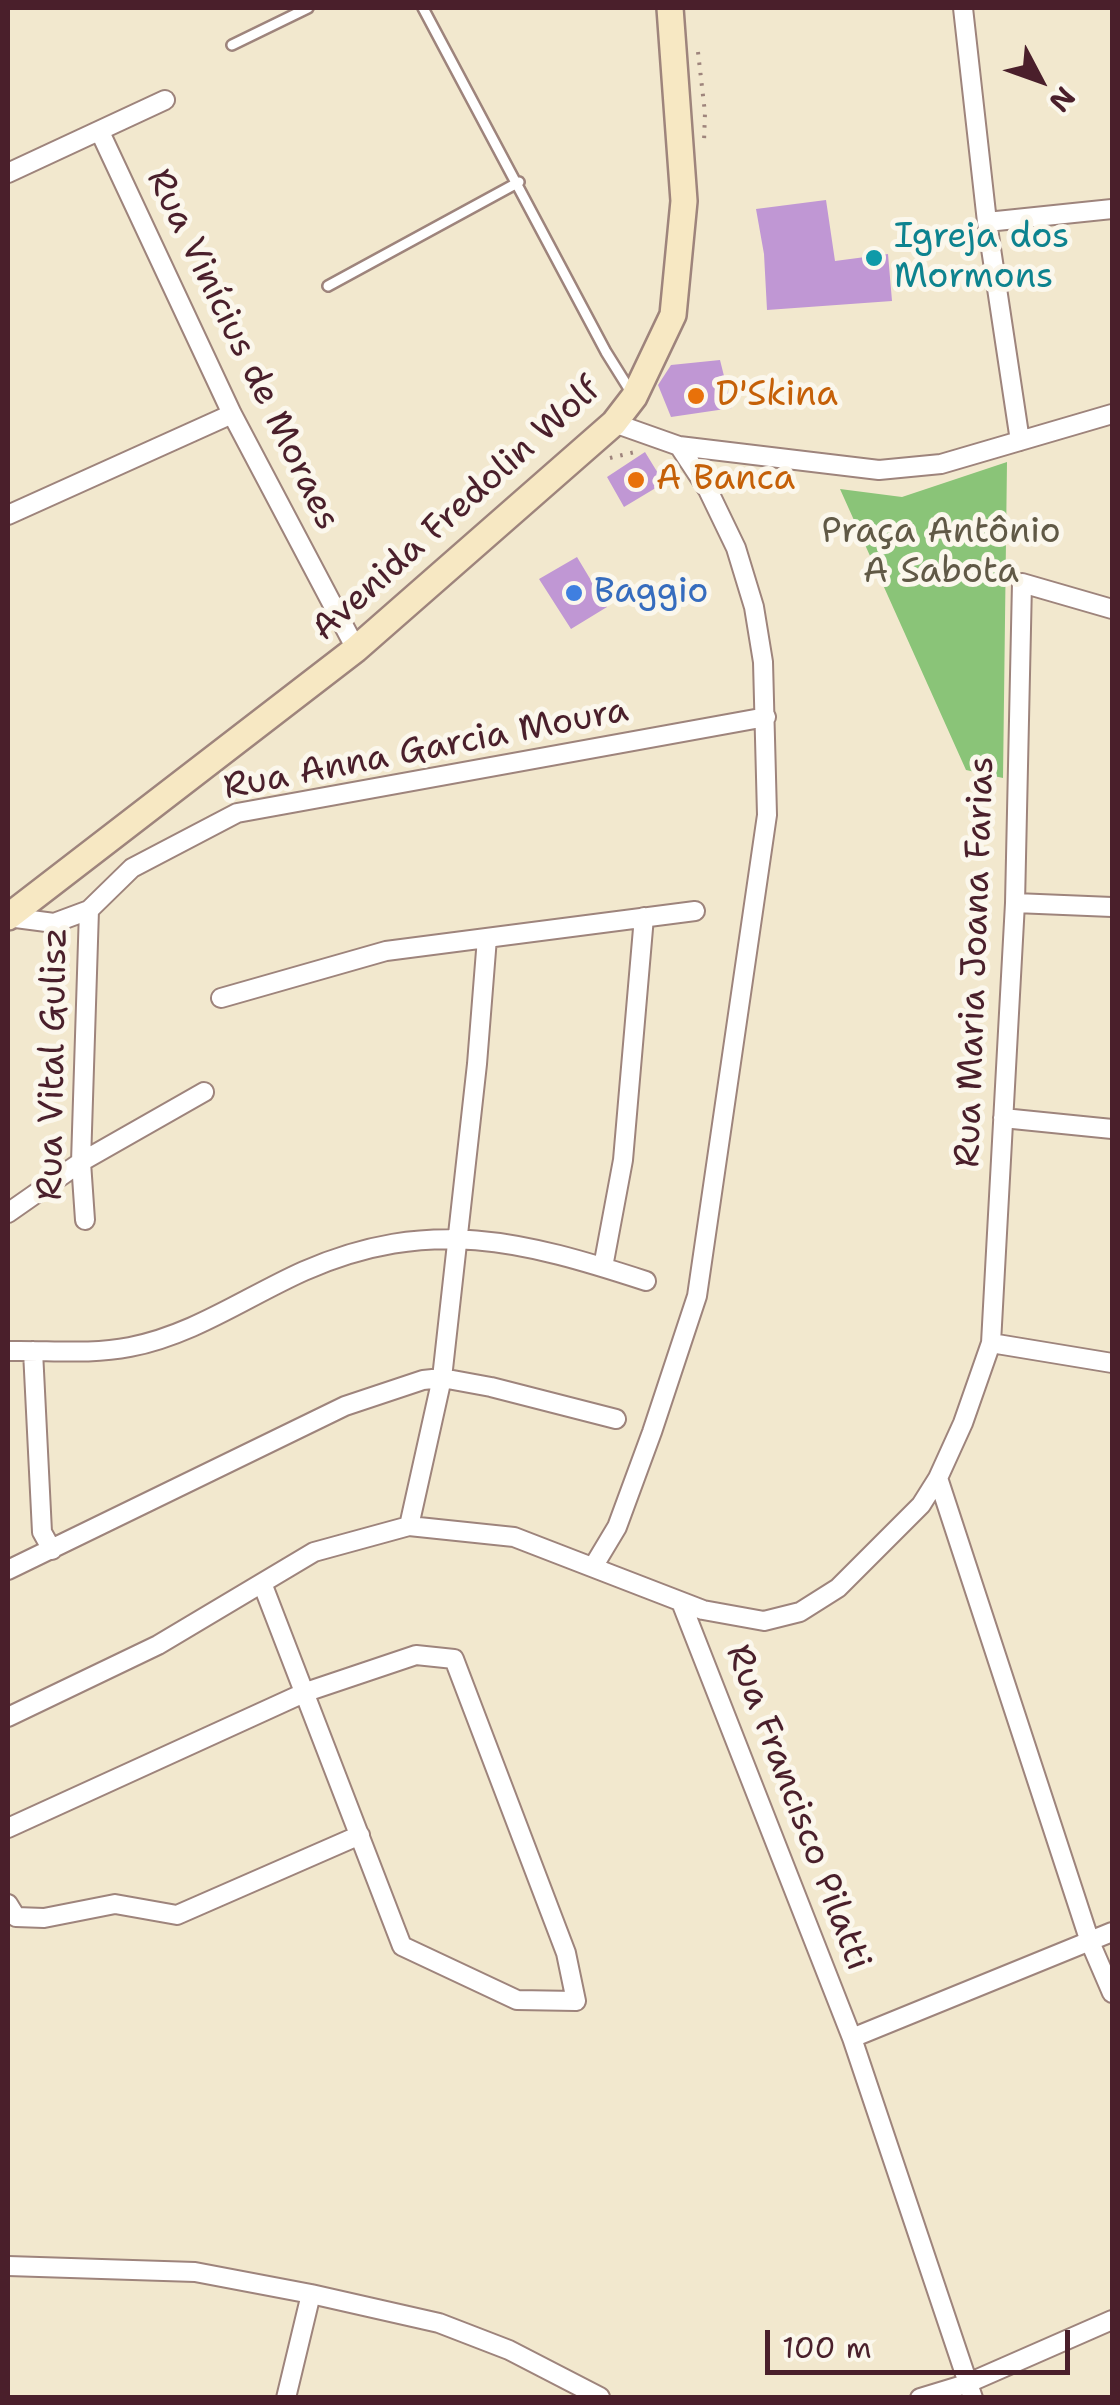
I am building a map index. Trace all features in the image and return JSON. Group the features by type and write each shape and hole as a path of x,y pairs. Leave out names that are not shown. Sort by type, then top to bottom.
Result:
{"main road":[{"name":"Avenida Fredolin Wolf","path":"8,917 356,649 614,423 634,398 673,316 684,201 670,8"}],"street":[{"path":"963,8 987,222 1020,441"},
{"path":"8,173 166,100"},
{"name":"Rua Vinícius de Moraes","path":"100,132 232,414 356,649"},
{"path":"987,222 1112,209"},
{"path":"8,515 232,414"},
{"path":"614,423 679,446 879,470 941,464 1112,414"},
{"path":"593,1568 616,1527 697,1296 767,816 763,662 754,606 736,548 708,490 679,446"},
{"name":"Rua Maria Joana Farias","path":"408,1526 514,1537 703,1610 764,1621 800,1612 838,1588 921,1505 963,1422 990,1343 1015,903 1022,583 1112,609"},
{"name":"Rua Anna Garcia Moura","path":"89,910 132,868 237,813 766,717"},
{"path":"1015,903 1112,907"},
{"path":"8,917 54,923 89,910"},
{"name":"Rua Vital Gulisz","path":"85,1220 81,1162 89,910"},
{"path":"221,998 386,951 695,911"},
{"path":"603,1267 623,1160 644,917"},
{"path":"8,1717 158,1646 314,1552 408,1526 442,1378 487,938"},
{"path":"8,1213 81,1162 204,1092"},
{"path":"1003,1118 1112,1128"},
{"path":"8,1352 107,1351 161,1340 190,1330 333,1260 394,1244 456,1239 540,1248 646,1281"},
{"path":"990,1343 1112,1363"},
{"path":"33,1351 42,1532 52,1550"},
{"path":"8,1570 345,1406 423,1380 442,1378 538,1398 616,1420"},
{"path":"938,1478 1090,1942 1112,1993"},
{"path":"8,1828 306,1692 416,1655 454,1659 566,1952 576,2002 517,2000 402,1946 306,1692 262,1584"},
{"name":"Rua Francisco Pilatti","path":"682,1602 852,2038 970,2390"},
{"path":"8,1904 16,1917 44,1918 115,1904 177,1915 360,1835"},
{"path":"852,2038 1112,1932"},
{"path":"8,2266 195,2272 311,2294 438,2323 509,2350 600,2397"},
{"path":"286,2398 311,2294"},
{"path":"920,2398 970,2390 1112,2320"}],"lane":[{"path":"232,46 308,8"},
{"path":"423,8 634,398"},
{"path":"328,286 518,182"}],"path":[{"path":"697,46 704,113 702,151"},
{"path":"601,461 638,453 646,437"}],"green space":[{"name":"Praça Antônio A Sabota","path":"1007,462 1003,778 966,770 840,489 902,497"}],"building":[{"name":"Igreja dos Mormons","path":"826,200 835,261 888,254 892,301 767,310 764,254 756,209"},
{"name":"D'Skina","path":"720,360 732,408 671,417 658,385 671,365"},
{"name":"A Banca","path":"645,452 664,483 624,507 607,477"},
{"name":"Baggio","path":"577,557 607,607 571,629 539,579"}],"place":[{"name":"Igreja dos Mormons","path":"874,258"},
{"name":"D'Skina","path":"696,396"},
{"name":"A Banca","path":"636,480"},
{"name":"Baggio","path":"574,593"}]}
